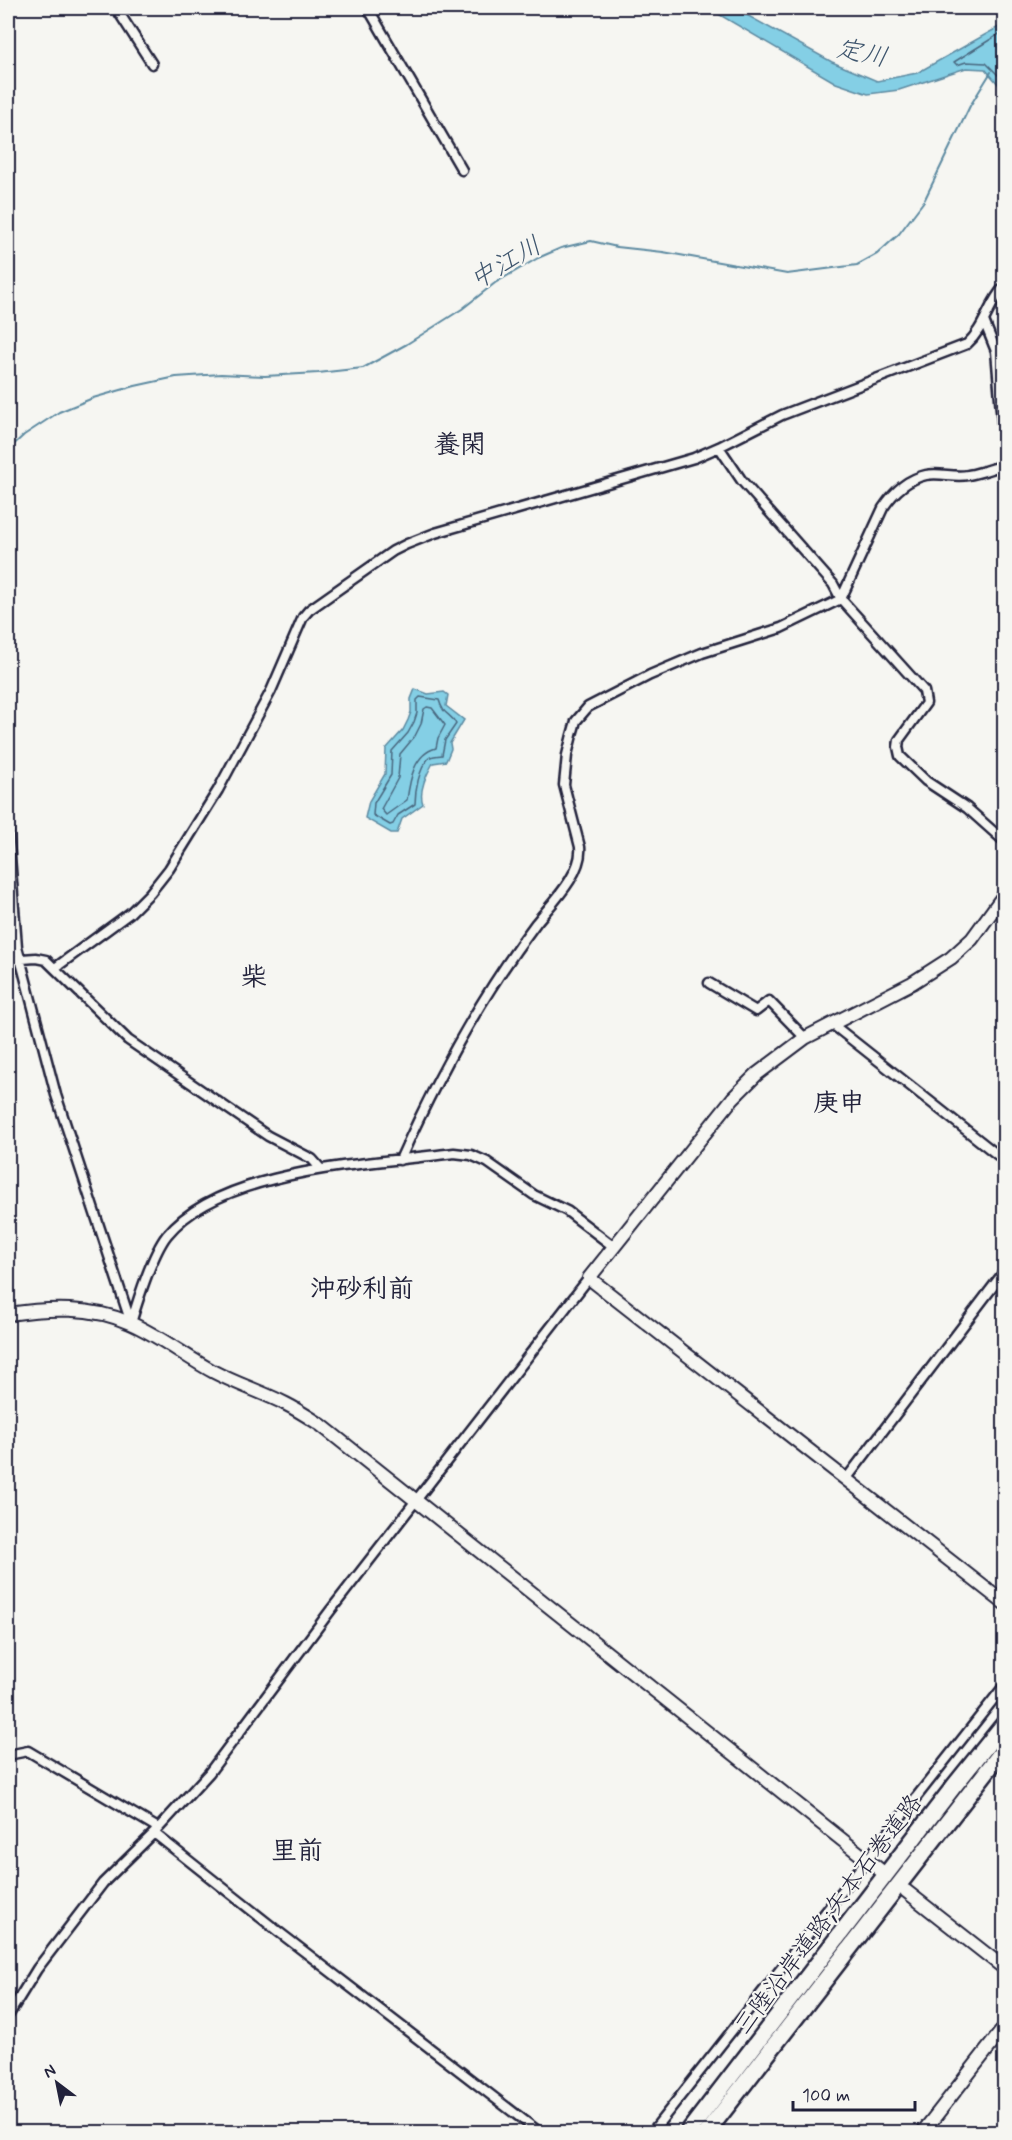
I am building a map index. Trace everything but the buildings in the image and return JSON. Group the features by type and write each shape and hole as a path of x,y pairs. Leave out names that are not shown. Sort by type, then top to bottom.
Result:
{"highway":[{"name":"三陸沿岸道路;矢本石巻道路","path":"688,2133 954,1786 1005,1724"},
{"name":"三陸沿岸道路;矢本石巻道路","path":"707,2133 1005,1749"}],"street":[{"path":"116,8 152,64"},
{"path":"368,8 462,170"},
{"path":"55,968 130,913 169,869 218,790 271,691 303,617 318,603 407,544 435,533 678,463 718,447 782,415 967,344 976,336 995,297 1005,286"},
{"path":"984,321 996,351 1005,447"},
{"path":"718,447 742,481 833,584 841,599 924,691 926,703 899,740 900,756 926,781 967,808 1005,841"},
{"path":"400,1160 430,1094 478,1010 531,930 575,872 581,856 580,847 564,785 567,755 576,721 588,707 650,675 702,653 781,628 841,599 883,508 892,495 910,481 927,475 952,477 969,475 1005,465"},
{"path":"8,830 17,947 56,1095 131,1323"},
{"path":"8,2016 37,1969 103,1882 209,1773 415,1500 733,1098 757,1074 805,1038 912,983 951,958 972,939 1005,895"},
{"path":"8,960 36,958 46,960 128,1040 268,1136 312,1159 320,1168"},
{"path":"709,983 756,1011 769,1001 805,1038"},
{"path":"832,1024 1005,1160"},
{"path":"131,1323 153,1263 166,1236 186,1217 206,1204 247,1188 320,1168 454,1153 471,1155 487,1162 534,1195 567,1211 614,1247"},
{"path":"847,1478 1005,1272"},
{"path":"589,1278 1005,1603"},
{"path":"8,1314 38,1309 67,1310 131,1323 213,1371 286,1404 321,1425 880,1870"},
{"path":"652,2133 1005,1686"},
{"path":"8,1755 28,1750 156,1830 275,1929 539,2133"},
{"path":"906,1891 1005,1968"},
{"path":"923,2133 1005,2028"}],"water":[{"path":"708,8 734,8 832,62 877,81 917,73 1004,24 1004,78 999,85 985,69 966,68 899,90 868,94 836,83"},
{"path":"415,689 428,694 444,692 448,695 446,706 464,720 450,743 451,749 446,761 433,763 428,772 422,788 423,804 402,819 397,833 391,833 365,818 369,801 385,774 386,749 403,730 408,720"}],"waterway":[{"name":"中江川","path":"8,450 24,435 59,412 93,398 135,386 176,377 221,374 265,376 363,368 407,344 462,309 495,283 538,258 561,248 591,241 787,274 857,265 877,254 899,234 924,201 970,106 991,72"}],"district":[{"name":"養閑","path":"460,444"},
{"name":"柴","path":"254,976"},
{"name":"庚申","path":"839,1102"},
{"name":"沖砂利前","path":"362,1288"},
{"name":"里前","path":"297,1850"}],"water label":[{"name":"定川","path":"862,52"}]}
